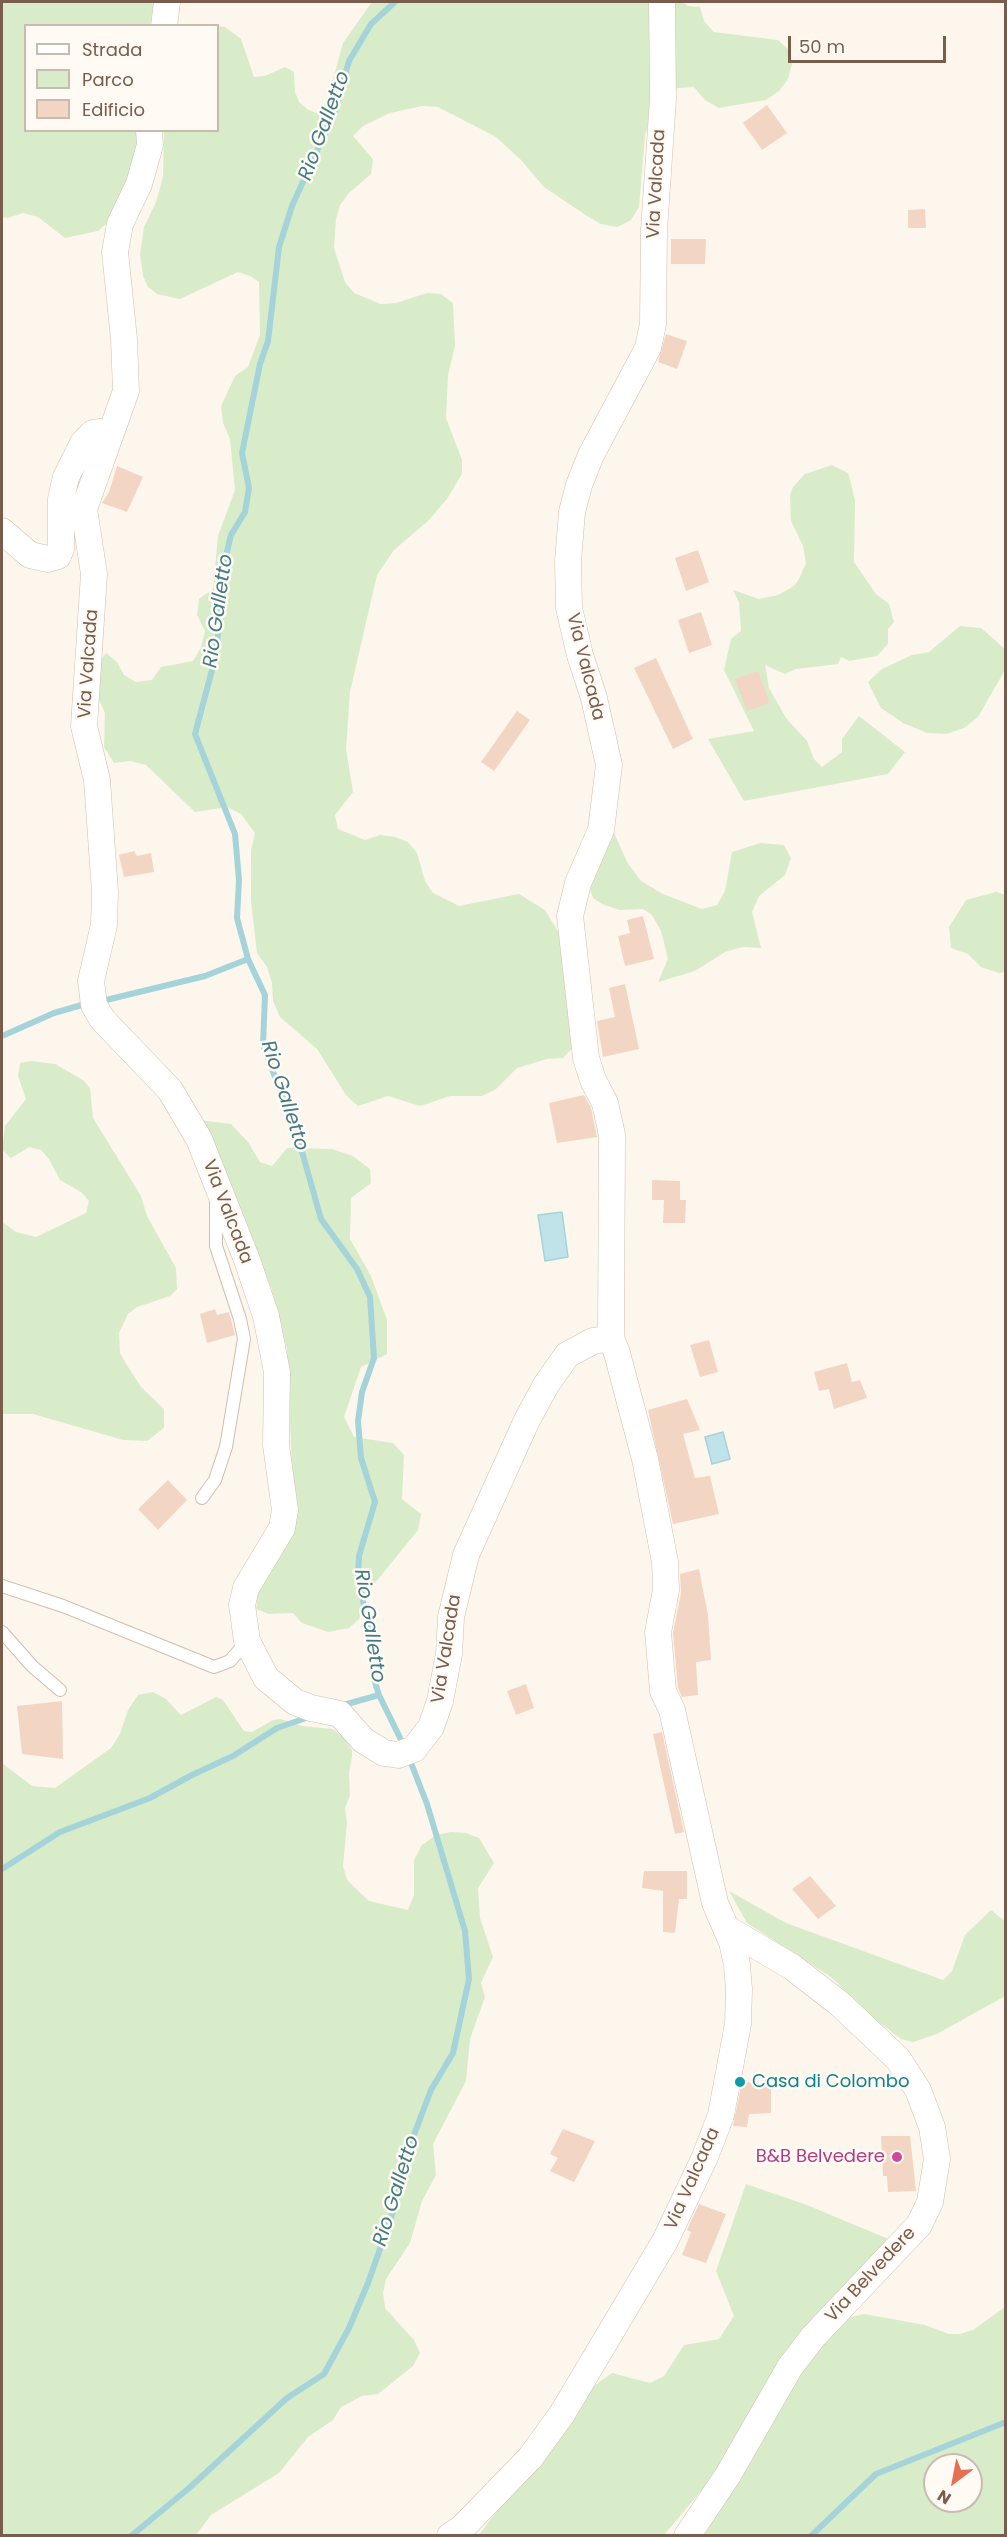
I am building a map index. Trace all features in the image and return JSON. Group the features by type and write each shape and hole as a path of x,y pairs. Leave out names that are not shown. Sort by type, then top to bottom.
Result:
{"street":[{"path":"164,24 167,2"},
{"name":"Via Valcada","path":"450,2535 469,2521 530,2458 562,2414 615,2322 650,2271 705,2157 721,2115 738,2024 737,1965 726,1928 715,1903 672,1710 663,1691 658,1632 666,1590 665,1562 645,1459 611,1338 612,1135 605,1103 593,1080 586,1058 570,916 578,883 601,830 609,765 594,698 580,655 569,608 568,561 572,512 579,485 594,448 648,348 653,324 654,230 663,99 662,2"},
{"name":"Via Valcada","path":"149,132 150,145 142,174 120,224 114,252 124,339 126,392 84,509 94,574 84,726 98,780 105,892 105,925 91,981 94,1005 102,1019 170,1090 182,1107 217,1183 266,1316 278,1372 276,1445 285,1510 282,1528 246,1588 242,1605 247,1641 266,1678 295,1702 340,1714 363,1740 384,1753 398,1755 414,1749 430,1727 440,1701 448,1654 451,1617 466,1555 526,1420 567,1355 593,1341 611,1338"},
{"path":"2,531 30,555 48,559 58,556 61,549 61,499 66,477 83,443 93,433 112,430"},
{"name":"Via Belvedere","path":"687,2535 728,2475 789,2367 813,2337 919,2225 930,2202 937,2159 932,2127 918,2090 898,2059 840,2004 792,1967 726,1928"}],"lane":[{"path":"202,1498 215,1480 226,1447 244,1339 240,1319 216,1246 217,1183"},
{"path":"2,1586 63,1606 214,1667 230,1661 247,1641"},
{"path":"2,1632 32,1666 60,1690"}],"green space":[{"path":"2,2 154,2 150,24 24,24 24,132 138,132 139,152 113,218 98,231 65,238 38,217 23,213 8,218 2,217"},
{"path":"372,2 683,2 688,6 700,7 704,21 714,32 778,40 789,50 792,64 788,79 779,91 766,100 719,108 705,100 694,87 678,88 666,97 649,121 645,135 639,207 631,220 617,227 601,224 587,216 544,187 521,160 496,137 438,107 422,106 390,113 363,126 353,136 373,159 371,174 349,193 340,205 336,219 334,248 345,282 354,293 381,304 396,303 427,293 441,294 453,303 455,346 448,375 446,418 462,460 462,474 447,499 428,521 394,550 377,575 350,692 346,749 353,792 335,815 338,829 365,840 380,835 408,842 417,853 425,881 433,893 459,906 519,894 545,910 560,935 573,1047 563,1058 547,1059 517,1068 496,1089 482,1096 450,1096 420,1106 388,1096 358,1106 346,1095 317,1049 280,1017 273,1001 272,983 267,967 257,953 251,901 251,850 255,833 241,814 227,807 195,812 146,765 130,761 114,763 104,747 105,713 91,682 96,666 106,653 117,662 124,675 136,682 152,680 161,667 193,661 201,647 205,631 197,615 199,599 213,589 218,536 235,490 230,439 223,423 221,406 235,376 248,367 260,335 259,282 250,276 238,272 180,299 157,294 148,287 143,276 140,254 144,227 156,202 163,177 164,132 219,132 219,26 225,27 241,39 254,77 265,76 285,67 294,72 295,92 299,102 316,113 325,104 329,94 343,43"},
{"path":"832,465 848,473 851,483 855,501 854,562 876,594 889,604 894,622 888,629 888,644 877,656 849,661 841,657 838,664 796,669 785,674 765,665 769,688 786,718 807,741 814,759 822,767 842,752 842,739 859,716 905,752 888,774 744,801 708,739 754,731 724,670 731,639 741,631 739,602 733,590 759,599 778,595 794,586 806,563 803,546 791,521 790,495 793,487 805,474"},
{"path":"960,626 981,628 1005,649 1005,670 978,717 964,728 946,734 927,733 903,723 881,708 868,682 882,669 912,655 929,652"},
{"path":"612,828 627,862 641,881 663,894 702,909 717,905 725,891 732,852 760,843 784,845 791,858 785,875 759,896 752,912 761,948 743,947 725,952 695,971 658,982 668,959 661,931 652,915 643,909 619,910 602,904 593,898 590,889 590,878"},
{"path":"996,892 1006,895 1005,972 999,973 981,967 968,954 951,948 949,927 966,900"},
{"path":"31,1061 55,1064 83,1080 90,1088 93,1118 141,1196 147,1216 176,1268 177,1289 170,1296 137,1307 128,1314 119,1333 120,1353 125,1362 141,1387 164,1409 164,1428 147,1441 123,1440 33,1414 2,1414 2,1222 16,1232 36,1237 86,1213 89,1201 81,1192 60,1180 49,1159 41,1150 29,1147 11,1158 2,1150 5,1126 26,1099 18,1076 20,1063"},
{"path":"198,1120 231,1124 248,1142 260,1162 272,1166 287,1148 332,1149 353,1156 370,1169 371,1183 351,1198 350,1239 371,1276 387,1320 387,1354 361,1367 344,1417 354,1437 393,1443 404,1455 402,1499 421,1514 418,1530 371,1588 359,1619 349,1628 328,1632 302,1623 293,1613 269,1614 256,1609 260,1582 294,1516 287,1349 271,1287"},
{"path":"153,1692 166,1699 181,1715 216,1697 223,1700 244,1731 252,1732 273,1720 281,1719 302,1726 333,1729 344,1738 352,1750 352,1757 349,1773 350,1795 345,1808 347,1822 343,1866 347,1880 369,1901 408,1910 414,1895 414,1860 422,1845 436,1835 451,1832 466,1833 479,1838 494,1863 478,1888 480,1918 493,1957 481,1983 485,1997 470,2039 466,2081 433,2144 436,2175 422,2201 410,2243 386,2279 383,2293 385,2308 414,2340 420,2353 413,2366 378,2394 362,2396 341,2407 333,2420 308,2437 279,2473 211,2515 196,2535 2,2535 2,1763 32,1786 55,1788 111,1748 120,1734 128,1710 138,1695"},
{"path":"729,1891 786,1923 943,1980 952,1971 965,1935 991,1910 1005,1921 1005,1996 937,2034 913,2042 901,2039 871,2016 831,1977 747,1923"},
{"path":"746,2184 807,2205 893,2241 722,2466 664,2535 478,2536 591,2388 612,2373 650,2383 664,2376 684,2345 719,2339 734,2316 716,2271"},
{"path":"1005,2307 1005,2535 694,2536 803,2361 841,2324 851,2317 864,2314 925,2325 949,2334 960,2334 973,2330"}],"water":[{"path":"562,1212 568,1257 545,1261 538,1215"},
{"path":"723,1432 730,1459 712,1464 705,1437"}],"building":[{"path":"767,105 787,133 762,150 743,123"},
{"path":"925,209 926,228 908,228 908,210"},
{"path":"671,239 706,239 705,264 671,264"},
{"path":"666,334 687,341 677,369 658,362"},
{"path":"117,466 143,477 127,512 102,503 109,492"},
{"path":"698,550 709,582 686,591 675,558"},
{"path":"701,612 712,645 689,653 678,620"},
{"path":"656,658 693,739 673,749 634,668"},
{"path":"758,671 770,703 747,711 735,679"},
{"path":"517,711 530,720 494,771 481,762"},
{"path":"134,851 137,856 151,853 154,872 124,877 119,855"},
{"path":"643,916 654,959 625,966 618,936 630,933 627,920"},
{"path":"625,984 639,1049 603,1057 597,1021 615,1017 609,988"},
{"path":"584,1095 591,1108 597,1137 557,1143 549,1103"},
{"path":"652,1180 680,1181 680,1200 686,1200 685,1223 663,1223 664,1200 652,1200"},
{"path":"215,1309 217,1315 229,1312 235,1335 207,1343 200,1314"},
{"path":"709,1340 718,1372 700,1377 690,1345"},
{"path":"847,1363 852,1382 860,1380 867,1398 834,1409 829,1389 819,1391 814,1372"},
{"path":"687,1399 700,1430 683,1434 695,1478 710,1476 719,1514 673,1524 648,1410"},
{"path":"168,1480 187,1500 158,1530 138,1509"},
{"path":"699,1569 708,1615 711,1660 696,1662 698,1695 682,1697 678,1688 673,1633 681,1593 680,1574"},
{"path":"526,1684 534,1708 516,1715 507,1691"},
{"path":"62,1701 63,1759 22,1754 17,1706"},
{"path":"662,1732 684,1832 675,1834 653,1734"},
{"path":"644,1871 687,1871 687,1899 679,1899 675,1933 663,1932 663,1891 642,1888"},
{"path":"810,1876 836,1906 818,1919 792,1889"},
{"name":"Casa di Colombo","path":"742,2082 771,2084 771,2113 749,2114 747,2127 733,2126"},
{"path":"563,2129 595,2141 574,2182 550,2171 558,2158 550,2154"},
{"name":"B&B Belvedere","path":"881,2136 910,2136 916,2191 888,2192 887,2176 883,2176"},
{"path":"699,2204 726,2214 706,2263 682,2255 691,2232 687,2230"}],"waterway":[{"name":"Rio Galletto","path":"395,2 371,24 349,61 335,111 292,206 279,247 268,341 260,364 242,453 249,488 245,512 231,535 225,560 216,655 195,734 235,834 239,880 237,918 248,959 265,995 263,1045 299,1141 321,1219 357,1269 370,1297 374,1358 362,1392 358,1421 361,1458 375,1502 359,1556 358,1575 372,1648 373,1676 379,1695 404,1746"},
{"path":"102,1001 205,976 248,959"},
{"path":"2,1036 54,1013 85,1004"},
{"path":"340,1706 379,1695"},
{"path":"2,1869 60,1832 150,1798 233,1756 277,1728 312,1716"},
{"name":"Rio Galletto","path":"131,2536 188,2489 287,2398 324,2374 349,2328 368,2283 394,2209 409,2148 431,2090 453,2053 469,1979 465,1931 427,1804 411,1763"},
{"path":"811,2536 876,2474 1006,2422"}],"place":[{"name":"Casa di Colombo","path":"740,2082"},
{"name":"B&B Belvedere","path":"897,2157"}]}
